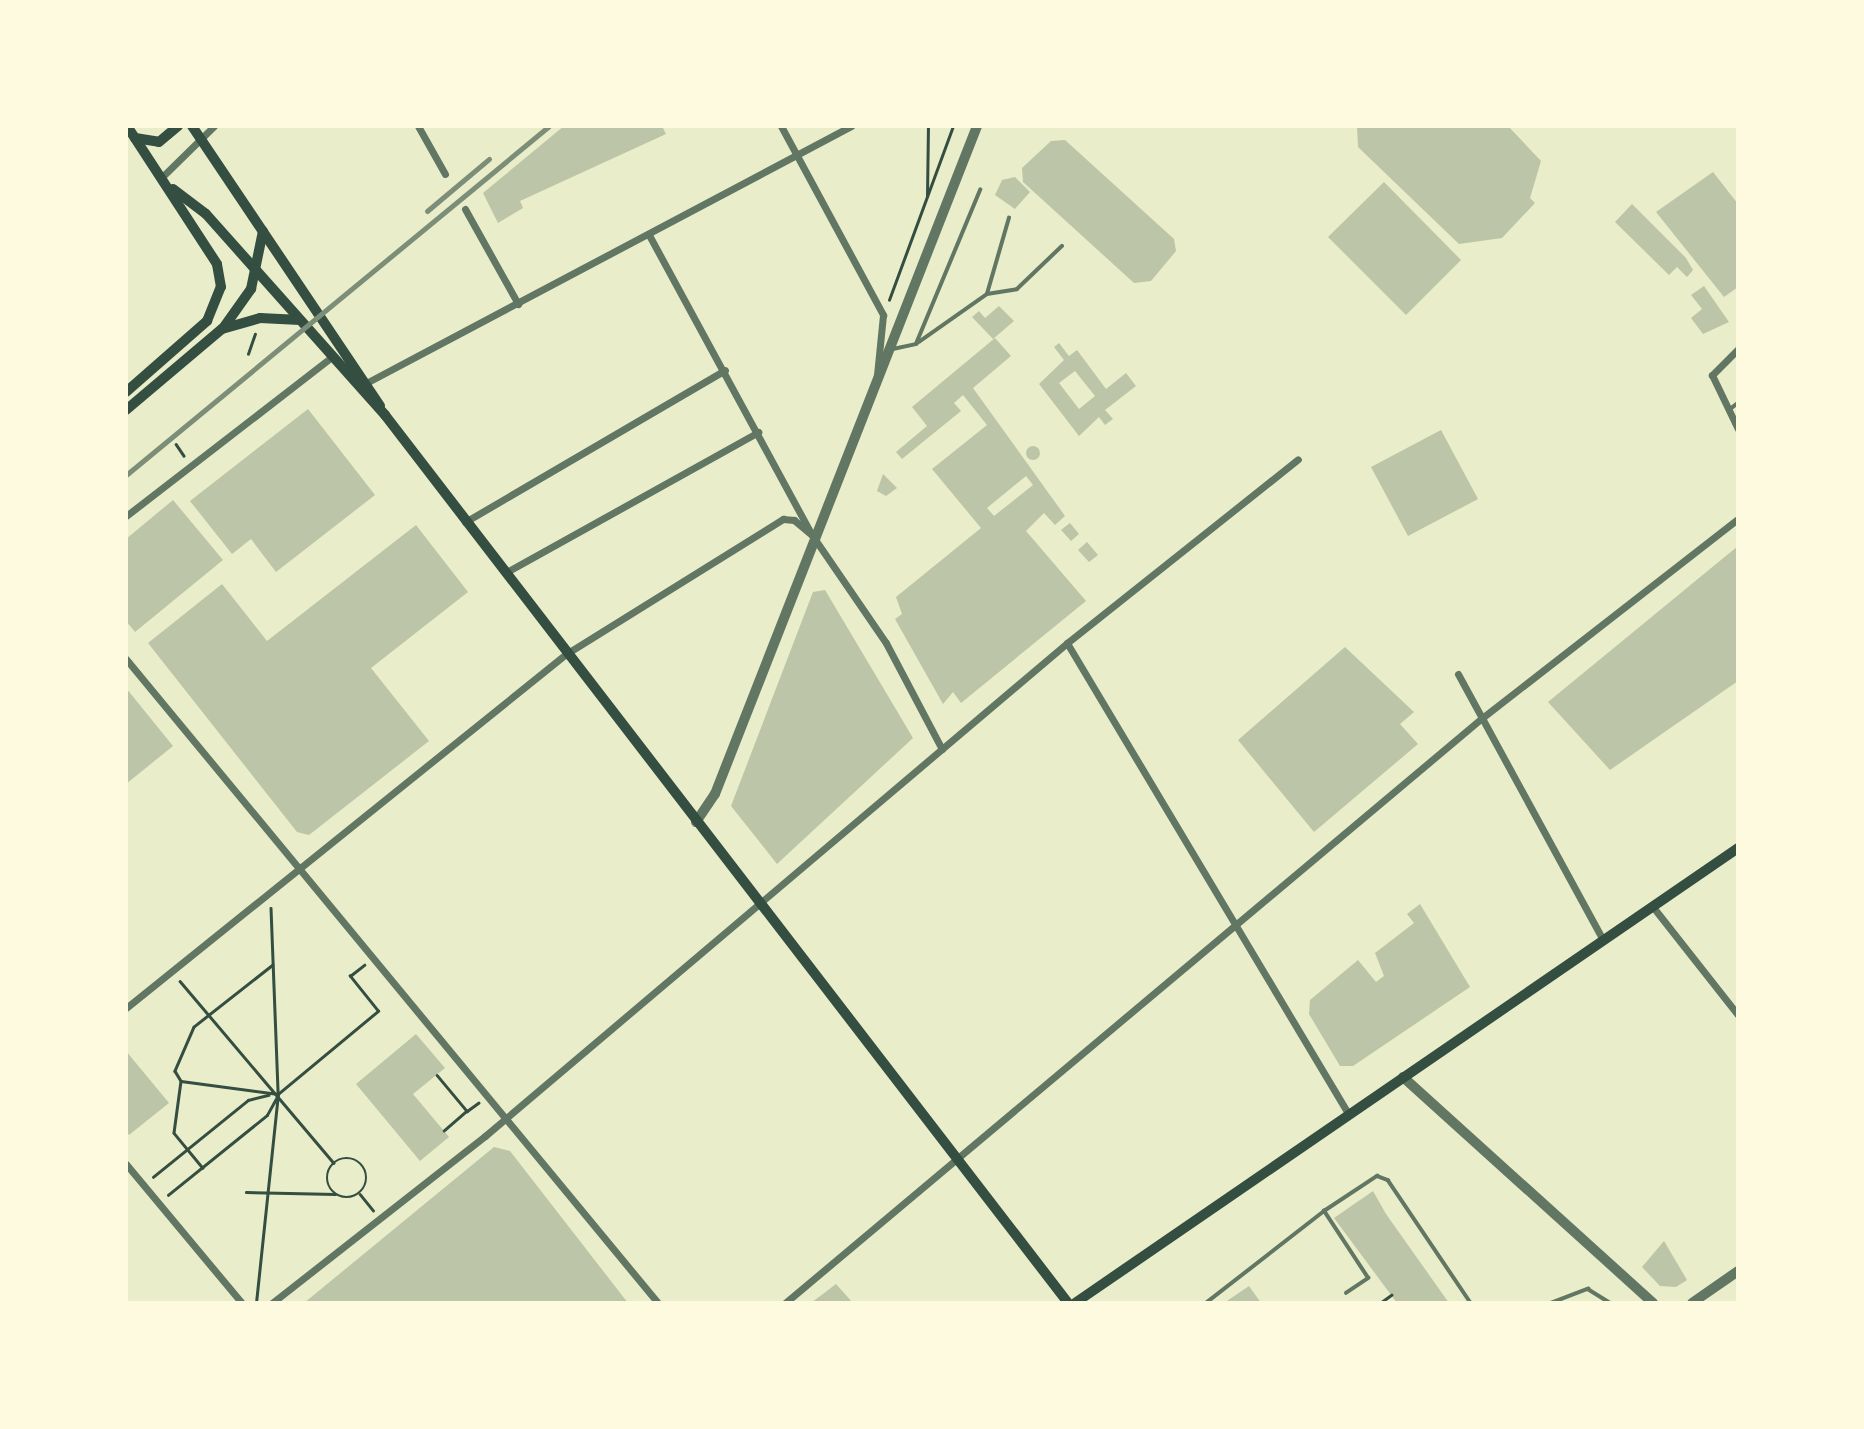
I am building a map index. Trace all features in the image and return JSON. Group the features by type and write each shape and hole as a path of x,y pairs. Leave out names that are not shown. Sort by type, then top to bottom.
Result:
{"main road":[{"path":"126,392 214,311 221,287 217,264 173,189 127,126"},
{"path":"135,138 159,142 178,126"},
{"path":"196,130 368,382 385,415"},
{"path":"173,189 206,214 300,320 329,359 385,415 504,574 1068,1303"},
{"path":"126,410 222,329 258,273 263,230"},
{"path":"222,329 260,318 300,320"},
{"path":"1074,1303 1738,848"}],"street":[{"path":"163,176 196,130 214,126"},
{"path":"418,126 445,174"},
{"path":"780,126 883,315 877,376"},
{"path":"368,382 851,126"},
{"path":"696,822 715,794 812,535 890,350 977,126"},
{"path":"465,209 518,304"},
{"path":"649,235 725,370 812,535 886,643 942,749"},
{"path":"1738,349 1712,375 1738,429"},
{"path":"126,516 329,359"},
{"path":"465,522 725,370"},
{"path":"504,574 758,432"},
{"path":"272,1303 380,1219 762,907 1067,643 1298,459"},
{"path":"126,1008 270,888 301,873 318,848 566,654 783,519 794,520 812,535"},
{"path":"785,1303 1234,923 1482,718 1738,519"},
{"path":"1067,643 1349,1115"},
{"path":"126,659 301,873 375,957 658,1303"},
{"path":"1458,674 1603,940"},
{"path":"1653,907 1738,1015"},
{"path":"1403,1077 1653,1303"},
{"path":"126,1164 242,1303"},
{"path":"1692,1303 1738,1271"}],"lane":[{"path":"916,344 980,190"},
{"path":"987,294 1009,218"},
{"path":"890,350 916,344 987,294 1017,289 1062,246"},
{"path":"1728,410 1738,403"},
{"path":"1206,1303 1372,1177 1383,1177 1471,1303"},
{"path":"1324,1211 1368,1278 1346,1293"},
{"path":"1551,1303 1588,1289 1610,1303"}],"path":[{"path":"928,126 928,201"},
{"path":"883,315 928,201 953,126"},
{"path":"248,354 260,318"},
{"path":"176,444 190,465"},
{"path":"256,1303 278,1094 270,888"},
{"path":"158,1203 267,1115 278,1094 378,1012 350,976 375,957"},
{"path":"202,1168 174,1133 181,1082 175,1072 180,1049 209,1015 273,965"},
{"path":"171,970 334,1163"},
{"path":"437,1075 467,1111 444,1131"},
{"path":"181,1082 278,1094"},
{"path":"143,1185 248,1100 278,1094"},
{"path":"335,1194 327,1177 334,1163 350,1158 362,1164 367,1176 360,1194"},
{"path":"246,1192 360,1194"},
{"path":"360,1194 380,1219"},
{"path":"1380,1303 1391,1295"}],"building":[{"path":"564,126 662,126 666,134 520,201 523,208 498,223 483,193"},
{"path":"1357,126 1508,126 1541,161 1530,198 1535,203 1502,238 1459,244 1358,147"},
{"path":"1065,140 1174,239 1176,251 1151,281 1134,283 1023,182 1022,168 1051,141"},
{"path":"1713,172 1738,204 1738,287 1724,297 1656,212"},
{"path":"1015,177 1030,192 1015,209 995,195 1002,180"},
{"path":"1384,182 1461,260 1406,315 1328,237"},
{"path":"1632,204 1686,258 1693,270 1687,277 1677,267 1669,275 1615,222"},
{"path":"1704,286 1729,322 1703,334 1691,318 1702,309 1691,295"},
{"path":"999,306 1014,321 993,339 972,317 979,311 985,318"},
{"path":"995,338 1011,356 973,388 1065,516 1055,525 1044,513 1026,531 1086,601 961,703 953,692 943,704 895,619 902,614 896,597 981,528 932,469 987,425 963,395 954,403 961,411 902,459 896,452 927,426 912,407","holes":["1026,476 1033,485 994,516 987,508"]},
{"path":"1059,343 1069,356 1077,350 1106,389 1126,373 1136,386 1105,410 1113,419 1105,425 1099,417 1079,436 1039,384 1064,360 1054,347","holes":["1075,371 1095,396 1079,409 1059,383"]},
{"path":"308,409 375,495 276,572 251,539 232,554 190,501"},
{"path":"1441,430 1478,499 1408,536 1371,467"},
{"path":"1033,446 1038,448 1038,458 1033,460 1028,458 1026,453 1028,448"},
{"path":"883,474 897,488 886,496 877,491"},
{"path":"173,500 223,560 135,632 126,621 126,539"},
{"path":"1070,523 1079,534 1071,541 1061,530"},
{"path":"416,525 468,592 371,668 429,741 309,835 297,832 148,643 222,584 267,641"},
{"path":"1087,542 1098,555 1089,562 1078,550"},
{"path":"1738,546 1738,681 1610,770 1548,702"},
{"path":"825,590 913,738 777,864 731,806 813,592"},
{"path":"1345,647 1414,712 1400,724 1418,744 1314,832 1238,740"},
{"path":"126,688 173,746 126,784"},
{"path":"1420,904 1470,987 1353,1066 1340,1066 1309,1014 1310,1000 1358,960 1376,982 1384,976 1375,953 1414,923 1407,914"},
{"path":"416,1034 445,1068 413,1094 449,1137 420,1161 356,1084"},
{"path":"126,1051 169,1103 129,1135 126,1131"},
{"path":"494,1147 510,1151 628,1303 304,1303"},
{"path":"1373,1191 1386,1214 1449,1303 1397,1303 1334,1218"},
{"path":"1664,1241 1687,1280 1676,1287 1660,1286 1642,1267"},
{"path":"836,1284 853,1303 811,1303"},
{"path":"1249,1286 1261,1303 1224,1303"}],"railway":[{"path":"126,475 549,126"},
{"path":"427,211 489,159"}]}
